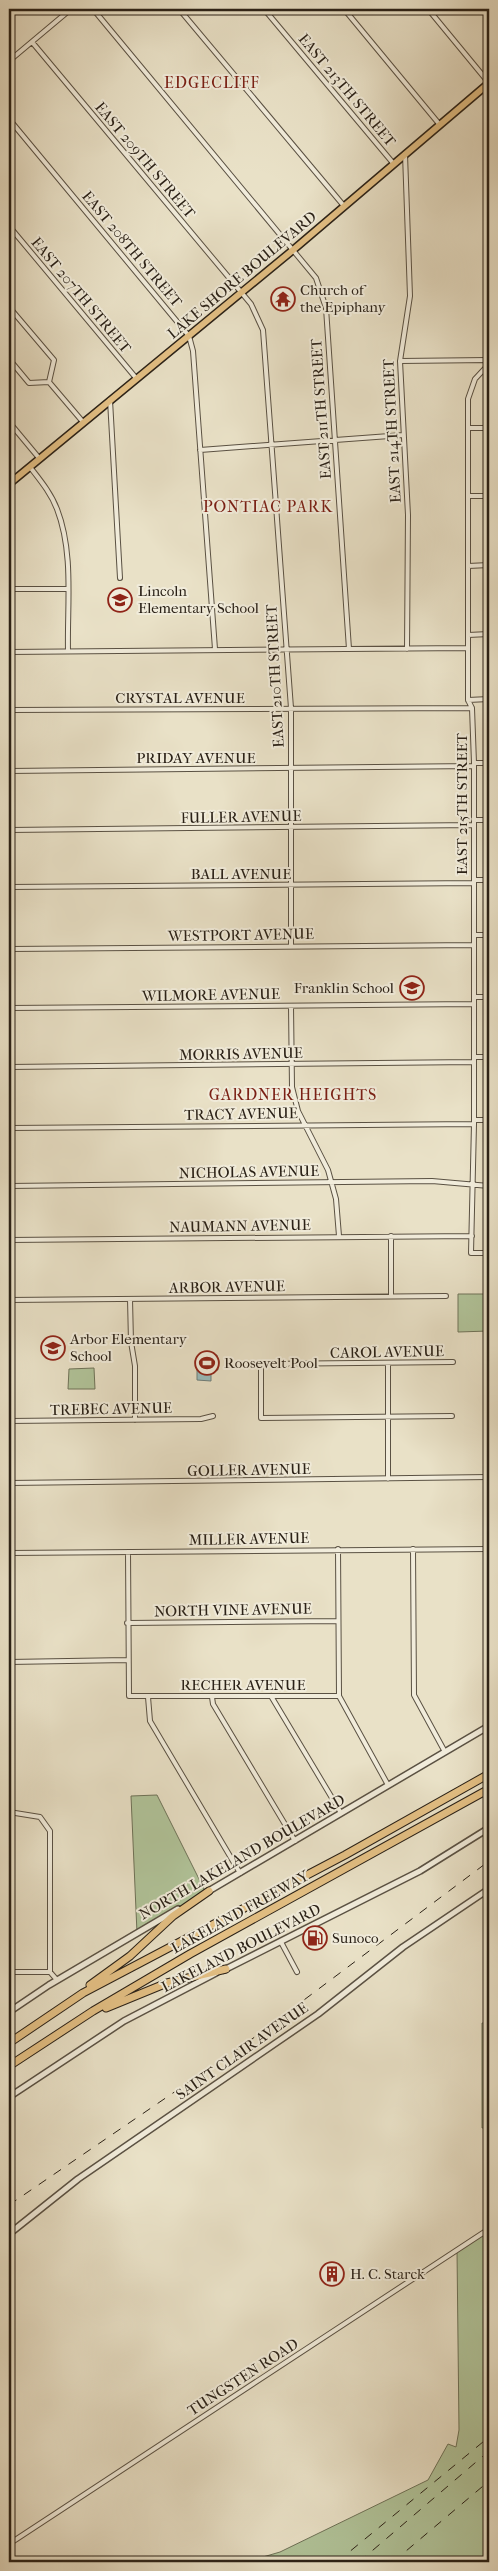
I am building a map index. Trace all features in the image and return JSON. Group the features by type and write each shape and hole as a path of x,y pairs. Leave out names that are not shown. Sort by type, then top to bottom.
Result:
{"highway":[{"name":"LAKELAND FREEWAY","path":"9,2043 83,1993 345,1855 489,1774"},
{"name":"LAKELAND FREEWAY","path":"9,2066 46,2040 190,1954 489,1789"},
{"path":"83,1993 95,1981 130,1956 173,1916 209,1891"},
{"path":"46,2040 106,2008 167,1983 226,1968"}],"main road":[{"name":"LAKE SHORE BOULEVARD","path":"9,484 293,250 489,83"}],"street":[{"path":"9,61 71,9"},
{"name":"EAST 211TH STREET","path":"93,9 316,278 323,292 326,308 349,649"},
{"path":"180,9 344,206"},
{"name":"EAST 213TH STREET","path":"264,9 393,164"},
{"path":"344,9 440,125"},
{"path":"428,9 489,83"},
{"name":"EAST 209TH STREET","path":"32,42 240,292"},
{"name":"EAST 208TH STREET","path":"9,119 189,336 193,351 215,649"},
{"name":"EAST 214TH STREET","path":"405,154 410,296 400,360 408,515 407,649"},
{"name":"EAST 207TH STREET","path":"9,226 136,378"},
{"name":"EAST 210TH STREET","path":"240,292 251,304 263,330 272,445 291,708 291,946"},
{"path":"9,307 54,360 49,382"},
{"path":"9,360 29,383 49,382"},
{"path":"400,360 489,360"},
{"name":"EAST 215TH STREET","path":"489,364 475,378 468,399 468,700 472,708 474,764 474,1122 471,1253 489,1253"},
{"path":"49,382 83,422"},
{"path":"110,400 120,578"},
{"path":"9,422 39,458"},
{"path":"468,428 489,428"},
{"path":"200,450 403,435"},
{"path":"30,467 47,489 57,509 66,549 68,651"},
{"path":"468,496 489,496"},
{"path":"468,566 489,565"},
{"path":"9,589 67,589"},
{"path":"468,635 489,634"},
{"path":"9,652 468,648"},
{"path":"468,700 489,700"},
{"name":"CRYSTAL AVENUE","path":"9,710 472,708"},
{"name":"PRIDAY AVENUE","path":"9,771 290,769 489,762"},
{"name":"FULLER AVENUE","path":"9,830 290,827 474,823 489,820"},
{"name":"BALL AVENUE","path":"9,887 291,885 489,880"},
{"path":"474,935 489,935"},
{"name":"WESTPORT AVENUE","path":"9,949 474,944"},
{"path":"474,997 489,997"},
{"name":"WILMORE AVENUE","path":"9,1008 474,1004"},
{"path":"291,1006 291,1064 295,1102 304,1125 328,1170 338,1207 340,1236"},
{"name":"MORRIS AVENUE","path":"9,1067 291,1064 474,1060 489,1057"},
{"name":"TRACY AVENUE","path":"9,1128 304,1125 474,1122 489,1120"},
{"name":"NICHOLAS AVENUE","path":"9,1186 432,1181 489,1186"},
{"path":"391,1236 391,1296"},
{"name":"NAUMANN AVENUE","path":"9,1240 472,1236"},
{"name":"ARBOR AVENUE","path":"9,1300 446,1296"},
{"path":"130,1299 135,1420"},
{"name":"CAROL AVENUE","path":"388,1416 261,1418 261,1364 452,1362"},
{"path":"388,1363 388,1479"},
{"name":"TREBEC AVENUE","path":"9,1421 201,1419 213,1416"},
{"path":"388,1416 452,1416"},
{"name":"GOLLER AVENUE","path":"9,1483 489,1477"},
{"name":"MILLER AVENUE","path":"9,1553 489,1548"},
{"path":"338,1549 339,1696 388,1785"},
{"path":"413,1549 414,1695 445,1752"},
{"path":"128,1552 127,1660 129,1696 148,1698 150,1721 240,1873"},
{"name":"NORTH VINE AVENUE","path":"127,1623 338,1621"},
{"path":"9,1662 127,1660"},
{"path":"270,1696 341,1813"},
{"name":"RECHER AVENUE","path":"148,1698 339,1696"},
{"path":"212,1697 214,1704 295,1841"},
{"name":"NORTH LAKELAND BOULEVARD","path":"9,2012 57,1980 489,1726"},
{"path":"9,1812 40,1817 50,1831 50,1972 57,1980"},
{"name":"LAKELAND BOULEVARD","path":"9,2097 124,2021 420,1871 489,1828"},
{"name":"SAINT CLAIR AVENUE","path":"9,2234 78,2179 318,2014 403,1947 489,1889"},
{"path":"281,1942 297,1972"},
{"path":"9,1972 50,1972"},
{"name":"TUNGSTEN ROAD","path":"9,2544 489,2229"}],"green space":[{"path":"458,1294 489,1294 489,1331 458,1332"},
{"path":"94,1368 95,1389 68,1389 69,1369"},
{"path":"157,1795 206,1893 137,1933 131,1796"},
{"path":"482,2023 489,2023 489,2127 482,2128"},
{"path":"489,2229 489,2562 246,2562 280,2552 428,2480 448,2444 456,2447 459,2430 457,2250"}],"water":[{"name":"Roosevelt Pool","path":"217,1355 218,1370 211,1370 211,1381 197,1380 197,1356"}],"railway":[{"path":"9,2205 252,2039 489,1861"},
{"path":"337,2562 489,2437"},
{"path":"359,2562 489,2451"},
{"path":"393,2562 489,2481"}],"place":[{"name":"Church of the Epiphany","path":"283,299"},
{"name":"Lincoln Elementary School","path":"120,600"},
{"name":"Franklin School","path":"412,988"},
{"name":"Arbor Elementary School","path":"53,1348"},
{"name":"Roosevelt Pool","path":"207,1363"},
{"name":"Sunoco","path":"315,1938"},
{"name":"H. C. Starck","path":"332,2274"}],"district":[{"name":"EDGECLIFF","path":"212,82"},
{"name":"PONTIAC PARK","path":"268,506"},
{"name":"GARDNER HEIGHTS","path":"293,1094"}]}
